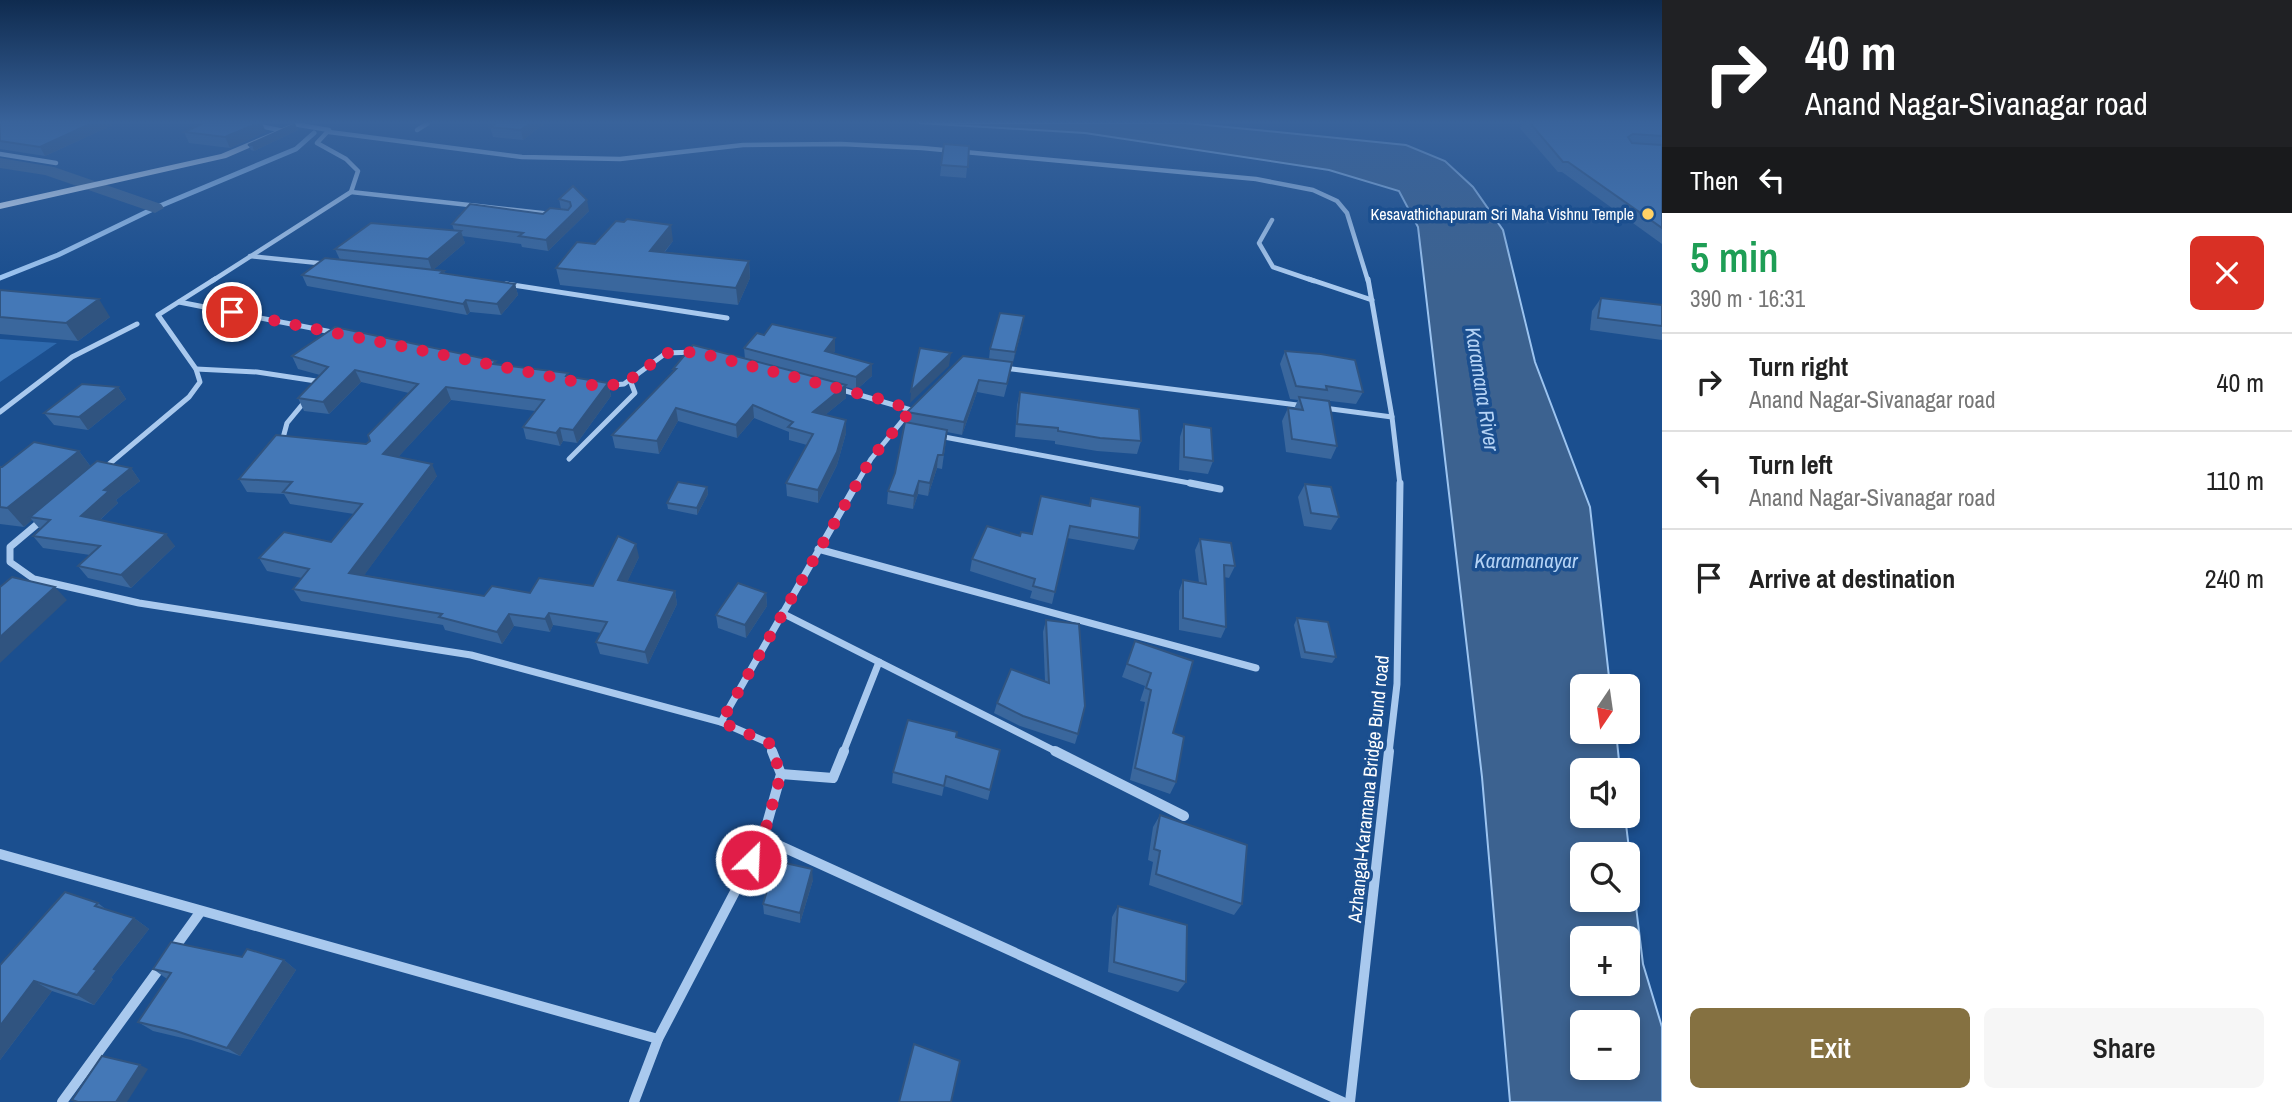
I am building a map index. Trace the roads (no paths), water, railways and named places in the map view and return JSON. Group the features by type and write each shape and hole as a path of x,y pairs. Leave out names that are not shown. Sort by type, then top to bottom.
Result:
{"main road":[{"path":"0,206 138,174"}],"street":[{"path":"351,192 357,174"},
{"name":"Azhangal-Karamana Bridge Bund road","path":"1198,174 1287,183 1313,190 1337,201 1347,213 1372,300 1392,417 1401,493 1397,684 1350,1102"},
{"path":"91,479 189,397 200,382 196,369 158,315 351,192 555,214"},
{"path":"1272,220 1259,243 1273,267 1372,300"},
{"path":"250,256 331,264"},
{"path":"495,282 727,318"},
{"path":"179,302 341,334"},
{"path":"0,412 72,358 137,324"},
{"path":"597,386 624,384 666,353 696,352 709,355"},
{"path":"1000,368 1392,417"},
{"path":"196,369 251,371 316,381 317,388 287,423 283,438 295,440"},
{"path":"569,459 635,393 630,380"},
{"path":"826,385 911,410"},
{"path":"721,722 871,459 921,400"},
{"path":"895,428 908,431"},
{"path":"935,436 1220,489"},
{"path":"51,513 10,547 10,562 34,579 139,603 471,654 721,722 769,743 781,774 763,838 658,1039 634,1102"},
{"path":"818,549 1256,668"},
{"path":"782,613 1184,817"},
{"path":"781,774 833,778 879,662"},
{"path":"763,838 1343,1102"},
{"path":"0,854 658,1039"},
{"path":"62,1102 201,911"}],"water":[{"name":"Karamanayar","path":"1344,174 1459,174 1473,187 1503,230 1535,362 1590,507 1609,674 1570,674 1570,744 1617,744 1619,758 1570,758 1570,828 1626,828 1628,842 1570,842 1570,912 1637,912 1638,926 1570,926 1570,996 1640,996 1640,939 1643,964 1662,1027 1662,1102 1510,1102 1482,777 1418,227 1399,191"}],"waterway":[{"path":"58,174 155,208"},
{"path":"0,278 58,255 155,208 235,174"}],"place":[{"name":"Kesavathichapuram Sri Maha Vishnu Temple","path":"1648,214"}],"water label":[{"name":"Karamana River","path":"1482,389"}]}
